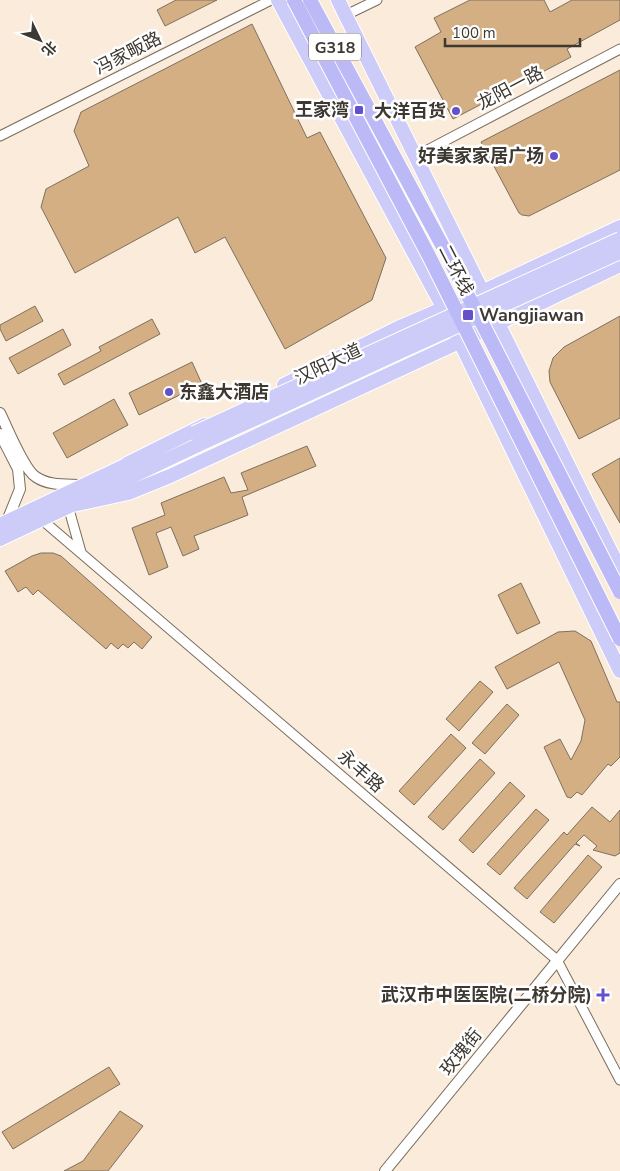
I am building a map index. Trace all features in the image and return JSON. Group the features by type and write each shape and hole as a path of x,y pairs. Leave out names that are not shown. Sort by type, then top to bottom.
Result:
{"highway":[{"name":"二环线","path":"294,0 429,256 620,639"},
{"name":"二环线","path":"310,0 443,247 620,592"}],"main road":[{"path":"278,0 444,309 620,671"},
{"path":"338,0 620,570"},
{"name":"汉阳大道","path":"4,523 127,464 398,328 482,292 620,227"},
{"name":"汉阳大道","path":"0,539 68,506 196,439 620,239"},
{"name":"汉阳大道","path":"127,464 196,439 402,351 620,252"},
{"path":"68,506 128,493 170,476 620,265"}],"street":[{"name":"冯家畈路","path":"0,136 271,0"},
{"path":"346,15 377,0"},
{"name":"龙阳一路","path":"416,156 620,49"},
{"path":"0,413 28,469 36,477 52,483 82,485"},
{"path":"0,434 18,469 20,489 4,523"},
{"path":"68,506 81,552"},
{"name":"永丰路","path":"41,519 557,960 620,1080"},
{"name":"玫瑰街","path":"385,1171 620,884"}],"building":[{"path":"176,0 217,0 165,26 157,10"},
{"path":"470,0 544,0 550,12 572,0 620,0 620,20 567,49 571,57 453,119 415,47 441,32 434,18"},
{"path":"252,24 307,138 320,132 386,258 372,300 285,349 225,237 195,253 178,217 75,273 41,207 46,189 89,166 74,131 81,112"},
{"name":"好美家家居广场","path":"620,70 620,170 529,216 519,213 481,142"},
{"path":"35,306 43,321 6,341 0,325"},
{"path":"620,316 620,418 579,439 550,382 549,371 553,358 564,347"},
{"path":"152,319 160,334 64,385 58,374 101,351 99,347"},
{"path":"63,329 71,345 18,374 9,358"},
{"path":"192,362 202,384 139,415 129,393"},
{"path":"114,399 128,425 67,458 53,433"},
{"path":"307,446 316,466 242,497 248,515 194,536 199,549 183,556 171,527 156,533 168,567 149,575 132,528 165,515 161,503 224,477 231,493 248,490 241,473"},
{"path":"620,458 620,523 592,474"},
{"path":"41,553 53,553 61,556 152,637 142,649 134,642 128,648 123,644 118,649 111,643 106,649 38,590 33,595 26,587 18,592 5,571"},
{"path":"521,583 540,623 517,634 498,595"},
{"path":"575,631 591,641 617,702 620,702 620,757 611,766 608,764 582,795 577,792 571,798 567,797 544,747 560,739 571,760 581,741 585,720 559,662 507,689 495,667 558,632"},
{"path":"480,681 493,692 459,731 446,719"},
{"path":"507,704 519,715 485,754 472,743"},
{"path":"451,734 466,748 414,805 399,791"},
{"path":"480,759 495,773 443,830 428,817"},
{"path":"510,782 525,796 473,853 459,840"},
{"path":"592,807 610,822 620,810 620,853 615,856 593,850 597,846 584,835 576,843 580,846 575,844 527,899 514,888 564,832 567,835"},
{"path":"536,809 549,820 500,875 487,864"},
{"path":"588,855 602,867 554,923 540,912"},
{"path":"109,1067 120,1084 13,1149 2,1132"},
{"path":"120,1111 143,1126 108,1171 64,1171 83,1161"}],"place":[{"name":"王家湾","path":"359,110"},
{"name":"大洋百货","path":"456,111"},
{"name":"好美家家居广场","path":"554,156"},
{"name":"Wangjiawan","path":"468,315"},
{"name":"东鑫大酒店","path":"169,392"},
{"name":"武汉市中医医院(二桥分院)","path":"603,995"}]}
